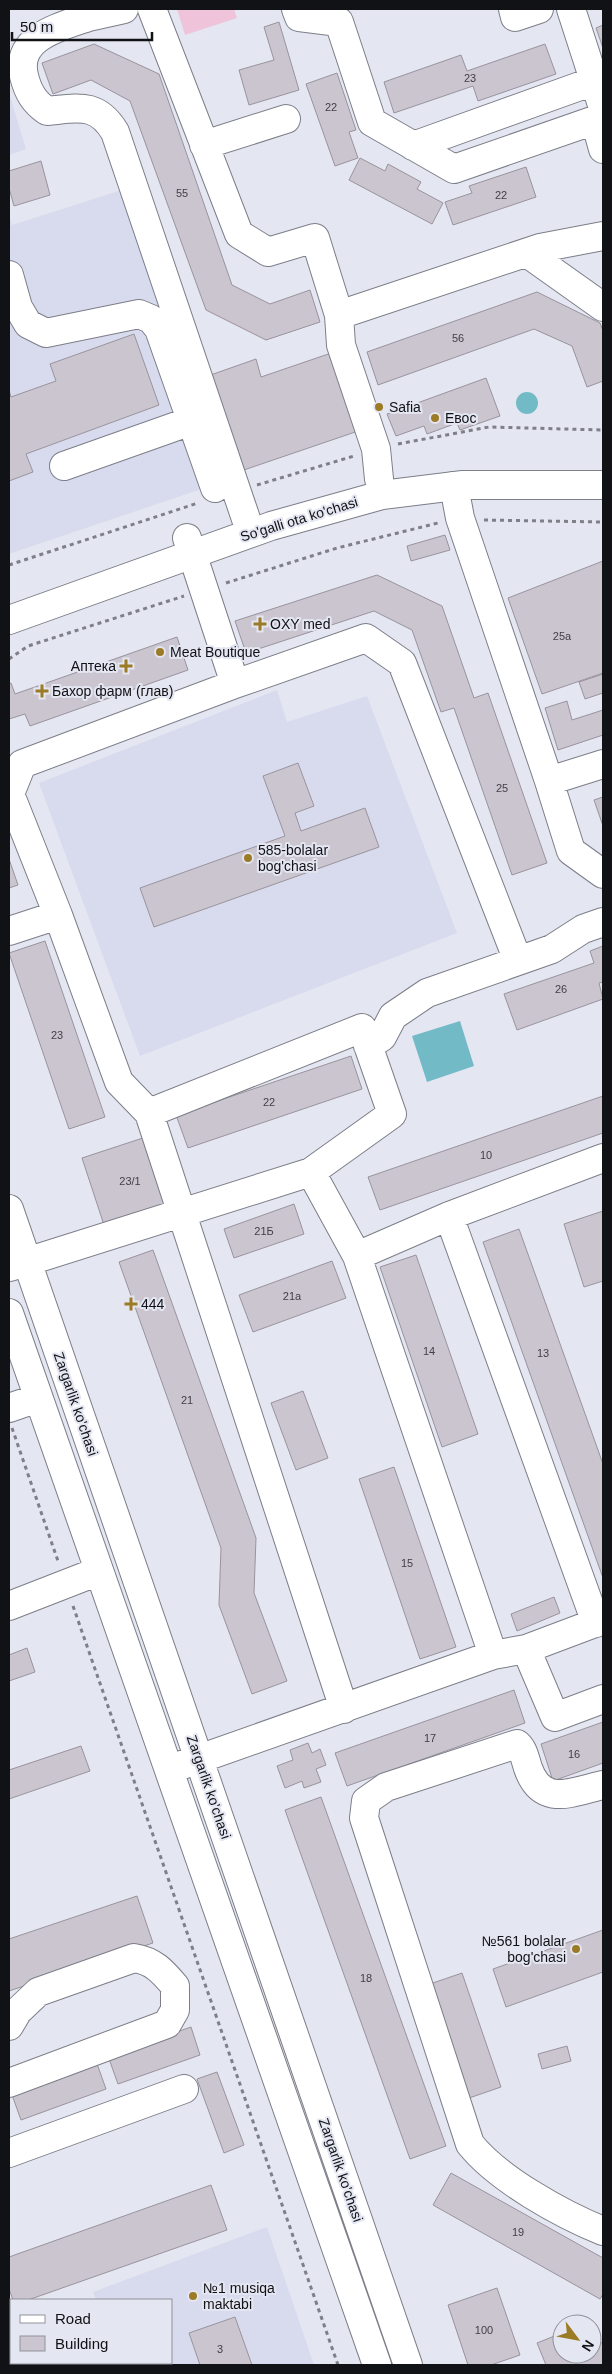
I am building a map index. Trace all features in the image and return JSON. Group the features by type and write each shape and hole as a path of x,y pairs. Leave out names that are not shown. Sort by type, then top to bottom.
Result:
{"street":[{"path":"124,9 85,13 48,32 32,42 23,57 23,72 26,86 35,103 47,111 82,108 97,111 108,120 115,132 226,494"},
{"path":"152,9 239,234 268,252 315,238 339,315 341,345 376,449 379,479"},
{"path":"296,9 299,17 339,22 372,122 454,168 595,120 603,149"},
{"path":"512,9 515,17 539,9"},
{"path":"571,9 603,108"},
{"path":"413,146 594,81"},
{"path":"204,145 286,119"},
{"path":"339,315 527,253 603,236"},
{"path":"527,253 603,307"},
{"path":"9,275 18,307 28,324 46,333 139,314 151,319 159,329 191,421 226,494 237,522"},
{"path":"64,466 191,421"},
{"name":"So'galli ota ko'chasi","path":"9,620 189,546 237,522 379,479 461,470 603,469"},
{"name":"So'galli ota ko'chasi","path":"9,601 189,546 271,526 382,495 454,486 603,485"},
{"path":"454,486 460,518 571,851 603,874"},
{"path":"189,546 234,684"},
{"path":"344,1709 183,1211 149,1113 119,1082 58,915 10,794 22,764 234,684 366,638 402,663 518,961"},
{"path":"549,781 603,764"},
{"path":"9,931 58,915"},
{"path":"368,1046 382,1037 393,1016 427,993 552,949 583,929 603,922"},
{"path":"18,1266 114,1236 183,1211 311,1172 392,1114 362,1028 149,1113"},
{"path":"357,1256 449,1216 603,1158"},
{"path":"311,1172 357,1256 493,1655"},
{"name":"Zargarlik ko'chasi","path":"9,1209 18,1266 199,1759 408,2365"},
{"path":"169,1770 493,1655 526,1649 600,1622 449,1216"},
{"path":"9,1313 377,2365"},
{"path":"9,1408 38,1398"},
{"path":"9,1606 99,1571"},
{"path":"526,1649 555,1717 603,1699"},
{"path":"603,1785 562,1795 547,1794 535,1784 522,1749 517,1744 386,1787 366,1801 364,1818 470,2144 483,2160 499,2174 581,2222 603,2231"},
{"path":"9,2026 18,2011 38,1992 134,1958 148,1960 162,1970 175,1986 175,2010 167,2024 9,2083"},
{"path":"9,2153 184,2089"}],"path":[{"path":"9,565 226,494 376,449 489,427 603,430"},
{"path":"9,659 28,646 337,548 460,518 490,521 603,522"},
{"path":"9,1420 338,2365"}],"shaded area":[{"path":"177,9 234,9 237,18 185,35"},
{"path":"9,93 26,149 9,155"},
{"path":"128,188 228,480 9,554 9,215 12,225"},
{"name":"585-bolalar bog'chasi","path":"277,690 287,722 367,696 457,933 140,1056 39,783"},
{"name":"№1 musiqa maktabi","path":"267,2227 314,2365 119,2365 172,2364 172,2299 96,2299 93,2292"}],"water":[{"path":"527,392 537,399 538,403 531,413 527,414 517,407 516,403 523,393"},
{"path":"460,1021 474,1066 427,1082 412,1036"}],"building":[{"path":"279,22 299,90 249,105 239,70 274,60 264,27"},
{"path":"603,25 603,48 596,28"},
{"path":"94,44 159,74 232,285 270,304 310,290 320,322 266,340 206,310 130,101 91,80 53,94 42,63"},
{"path":"545,44 556,74 478,101 473,86 394,113 384,82 461,55 467,71"},
{"path":"337,73 356,130 349,132 358,158 335,166 306,84"},
{"path":"360,158 385,171 388,164 421,182 417,189 443,203 432,224 349,180"},
{"path":"41,161 50,195 14,206 9,188 9,171"},
{"path":"526,167 536,197 453,225 445,202 472,193 469,186"},
{"path":"537,292 600,323 603,331 603,381 587,387 572,346 534,329 378,385 367,352"},
{"path":"134,334 159,405 26,454 33,472 9,481 9,390 11,397 56,381 50,364"},
{"path":"340,350 367,428 238,472 205,377 256,359 261,377"},
{"path":"486,378 500,416 460,430 457,423 427,434 424,426 396,436 387,414"},
{"path":"445,535 450,550 411,561 407,546"},
{"path":"603,561 603,673 542,694 508,598"},
{"path":"377,575 442,606 474,698 488,693 547,863 512,875 454,708 441,712 412,630 374,611 246,653 235,621"},
{"path":"177,637 188,670 30,726 25,714 9,719 9,684 11,683 15,694"},
{"path":"603,674 603,693 585,699 579,682"},
{"path":"567,701 572,720 603,710 603,735 558,750 545,708"},
{"path":"298,763 314,806 295,813 301,831 365,808 379,847 154,927 140,888 285,836 263,776"},
{"path":"603,797 603,826 594,800"},
{"path":"9,859 18,885 9,888"},
{"path":"45,941 105,1117 69,1129 9,953"},
{"path":"603,946 603,982 599,983 603,999 517,1030 504,994 594,963 590,951"},
{"path":"351,1056 362,1089 188,1148 176,1115"},
{"path":"603,1096 603,1133 380,1210 368,1177"},
{"path":"155,1134 178,1204 105,1228 82,1158"},
{"path":"294,1204 304,1234 234,1258 224,1229"},
{"path":"603,1211 603,1281 584,1287 564,1224"},
{"path":"519,1229 603,1464 603,1578 483,1242"},
{"path":"153,1250 256,1538 254,1593 287,1681 252,1694 219,1605 221,1548 119,1262"},
{"path":"416,1255 478,1434 442,1447 380,1267"},
{"path":"332,1261 346,1298 253,1332 239,1295"},
{"path":"303,1391 328,1458 296,1470 271,1403"},
{"path":"394,1467 456,1647 420,1659 359,1479"},
{"path":"554,1597 560,1613 517,1631 511,1614"},
{"path":"27,1648 35,1672 9,1681 9,1655"},
{"path":"514,1690 525,1723 347,1786 335,1753"},
{"path":"603,1722 603,1763 553,1781 541,1744"},
{"path":"308,1743 312,1753 320,1749 326,1765 316,1769 321,1782 304,1788 302,1781 285,1788 277,1766 293,1760 290,1750"},
{"path":"81,1746 90,1771 9,1799 9,1770"},
{"path":"321,1797 446,2146 410,2159 285,1810"},
{"path":"137,1896 153,1943 9,1991 9,1939"},
{"name":"№561 bolalar bog'chasi","path":"603,1930 603,1972 506,2007 493,1969"},
{"path":"462,1973 501,2087 469,2098 430,1984"},
{"path":"191,2027 200,2055 118,2084 108,2056"},
{"path":"567,2046 571,2061 542,2069 538,2054"},
{"path":"96,2061 106,2089 21,2120 11,2092"},
{"path":"217,2072 244,2145 224,2153 197,2079"},
{"path":"451,2173 603,2258 603,2294 600,2299 433,2205"},
{"path":"211,2185 227,2230 31,2299 13,2299 9,2289 9,2257"},
{"path":"497,2288 520,2355 491,2365 468,2365 448,2305"},
{"path":"235,2317 252,2365 200,2365 189,2333"},
{"path":"10,2336 10,2364 32,2365 9,2365"},
{"path":"552,2337 552,2364 602,2364 603,2342 603,2365 546,2365 537,2343"}],"place":[{"name":"Safia","path":"379,407"},
{"name":"Евос","path":"435,418"},
{"name":"OXY med","path":"260,624"},
{"name":"Meat Boutique","path":"160,652"},
{"name":"Аптека","path":"126,666"},
{"name":"Бахор фарм (глав)","path":"42,691"},
{"name":"585-bolalar bog'chasi","path":"248,858"},
{"name":"444","path":"131,1304"},
{"name":"№561 bolalar bog'chasi","path":"576,1949"},
{"name":"№1 musiqa maktabi","path":"193,2296"}]}
